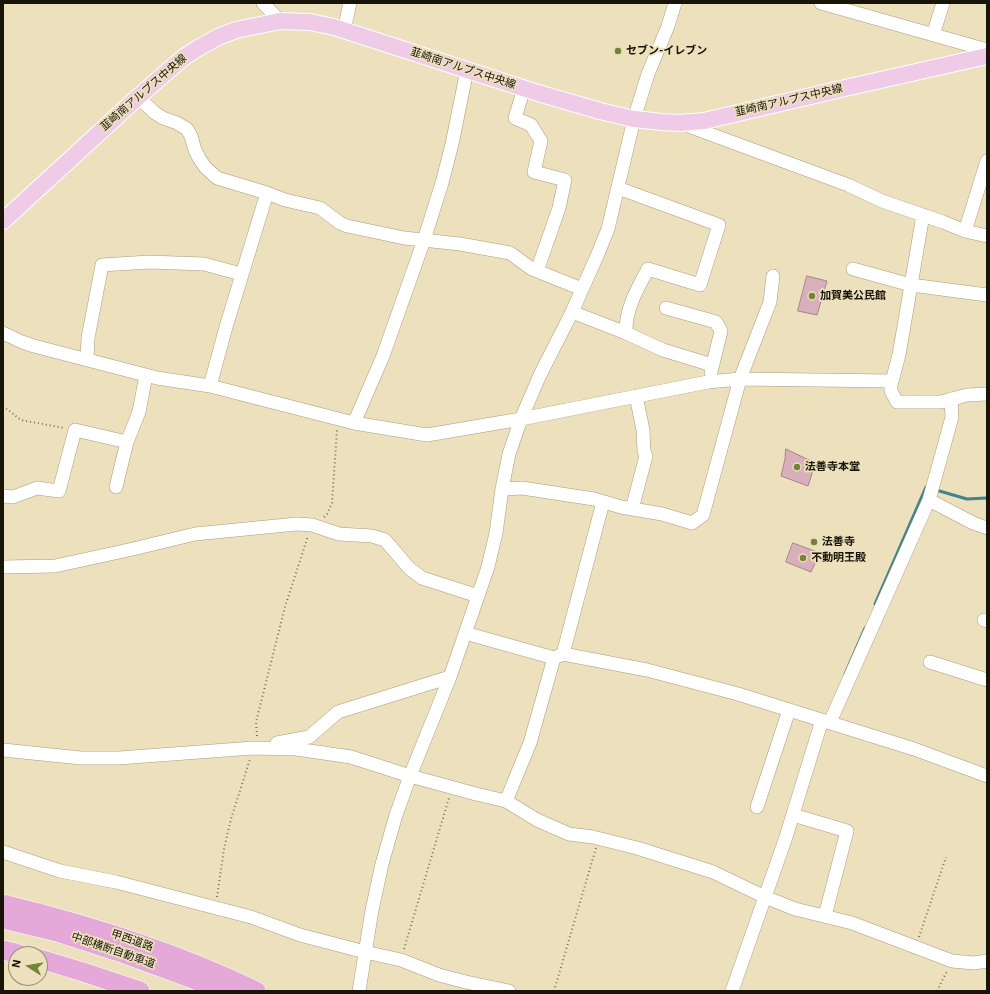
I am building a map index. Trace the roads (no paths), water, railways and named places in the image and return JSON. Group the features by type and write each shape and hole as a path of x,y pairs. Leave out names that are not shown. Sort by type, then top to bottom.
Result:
{"highway":[{"name":"甲西道路","path":"3,904 86,925 136,941 187,960 256,991"},
{"name":"中部横断自動車道","path":"3,919 57,932 125,954 221,991"},
{"path":"48,961 140,991"}],"main road":[{"name":"韮崎南アルプス中央線","path":"3,221 138,97 184,57 200,46 236,30 280,21 310,22 334,27 600,111 634,119 662,122 704,121 987,56"}],"street":[{"path":"263,3 280,21"},
{"path":"344,30 350,3"},
{"path":"359,991 372,910 382,864 396,814 450,677 488,567 496,533 502,489 509,454 521,419 540,375 572,312 608,229 634,119 648,74 668,26 675,3"},
{"path":"821,3 987,50"},
{"path":"933,35 943,3"},
{"path":"354,423 383,356 424,240 442,183 452,144 467,70"},
{"path":"524,88 514,118 532,125 541,141 534,172 565,180 558,208 537,271"},
{"path":"138,97 162,118 177,123 187,129 199,158 205,167 217,178 285,200 320,208 346,226 404,238 460,244 510,253 532,269 582,289"},
{"path":"687,122 691,126 848,185 882,201 964,231 987,236"},
{"path":"964,231 987,161"},
{"path":"618,188 719,225 700,285 648,269 633,296 625,324 626,333"},
{"path":"210,386 241,274 266,193"},
{"path":"923,216 899,355 891,385 891,391 897,402 941,402 967,395 987,394"},
{"path":"87,360 88,338 102,265 149,262 204,264 241,274"},
{"path":"853,269 911,286 987,295"},
{"path":"502,489 522,488 594,499 632,509 662,514 692,523 703,515 740,379 770,302 773,276"},
{"path":"666,308 716,322 721,331 708,382"},
{"path":"572,312 626,333 663,350 712,365"},
{"path":"3,333 34,346 158,378 210,386 354,423 427,435 521,419 708,382 740,379 892,381"},
{"path":"116,487 127,442 139,412 146,375"},
{"path":"632,509 646,456 644,451 643,430 636,396"},
{"path":"732,991 766,897 826,721 930,493 952,417 951,399"},
{"path":"3,496 13,497 37,488 59,491 75,430 127,442"},
{"path":"930,493 973,523 987,528"},
{"path":"506,801 530,743 558,656 603,502"},
{"path":"3,567 55,566 195,534 297,524 312,525 339,534 372,536 385,540 409,568 422,578 478,596"},
{"path":"465,633 558,656 647,670 738,694 986,773"},
{"path":"930,662 987,680"},
{"path":"253,748 310,737 338,712 450,677"},
{"path":"757,807 789,710"},
{"path":"3,750 81,758 120,758 253,748 296,749 351,757 452,788 506,801 537,820 569,834 637,848 713,872 795,909 852,923 952,961 974,963 985,962"},
{"path":"793,815 847,831 825,916"},
{"path":"3,852 60,871 116,882 251,917 300,935 401,960 440,975 508,991"}],"waterway":[{"path":"875,604 926,487 928,488"},
{"path":"936,490 967,499 987,498"},
{"path":"845,674 865,628"}],"place":[{"name":"セブン-イレブン","path":"618,51"},
{"name":"加賀美公民館","path":"812,296"},
{"name":"法善寺本堂","path":"797,467"},
{"name":"法善寺","path":"814,542"},
{"name":"不動明王殿","path":"803,558"}]}
